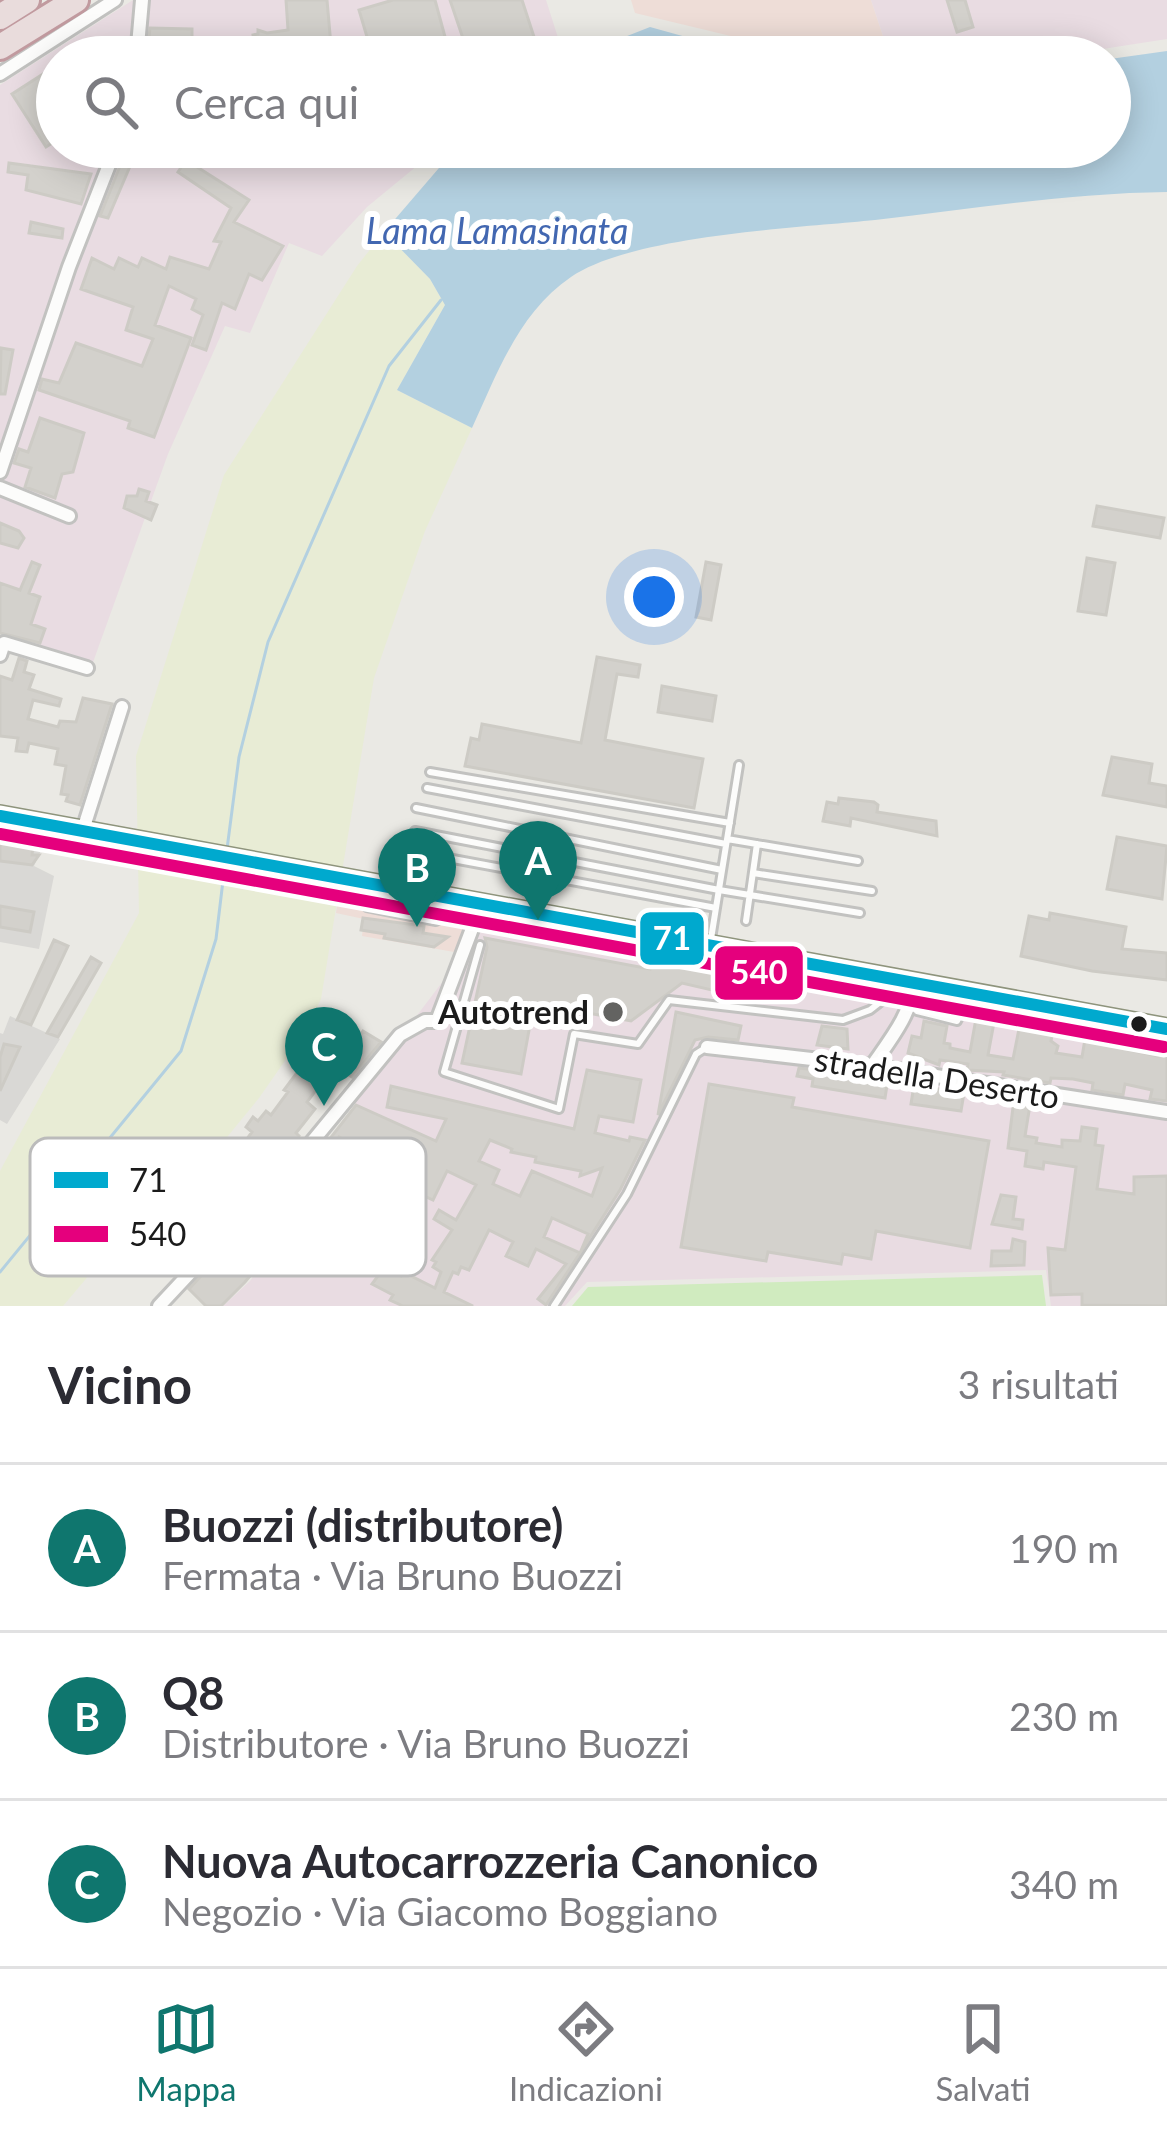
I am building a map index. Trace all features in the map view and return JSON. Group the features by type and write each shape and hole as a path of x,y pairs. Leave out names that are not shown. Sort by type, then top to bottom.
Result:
{"highway":[{"path":"0,17 27,0"},
{"path":"0,47 76,0"}],"main road":[{"path":"0,816 1167,1029"}],"street":[{"path":"59,36 115,0"},
{"path":"138,36 142,0"},
{"path":"0,74 36,51"},
{"path":"0,472 108,168"},
{"path":"0,488 69,516"},
{"path":"0,655 4,643 87,668"},
{"path":"85,833 122,707"},
{"path":"315,1138 400,1035 425,1021 437,1022 476,904"},
{"path":"872,1066 917,984"},
{"name":"stradella Deserto","path":"707,1047 872,1066 1167,1112"},
{"path":"159,1306 188,1276"}],"lane":[{"path":"710,946 739,764"},
{"path":"430,772 730,823"},
{"path":"427,788 858,861"},
{"path":"416,808 722,870"},
{"path":"415,830 860,913"},
{"path":"746,921 757,844"},
{"path":"394,848 716,908"},
{"path":"753,873 872,891"},
{"path":"480,945 444,1072 559,1109 574,1034 638,1044 669,1000 843,1020 870,1010 888,996 891,979"},
{"path":"917,984 917,1011 957,1021 970,994"},
{"path":"554,1306 627,1194 697,1054 707,1047"}],"shaded area":[{"path":"133,0 546,0 557,36 77,36"},
{"path":"631,0 871,0 883,36 731,36 635,13"},
{"path":"871,0 1167,0 1167,39 1131,45 1131,36 883,36"},
{"path":"36,62 36,168 414,168 367,207 322,256 289,243 250,333 225,326 168,454 92,665 0,634 0,85"},
{"path":"0,829 47,837 34,866 54,876 39,949 0,942"},
{"path":"339,890 475,915 460,953 362,936 364,919 336,913"},
{"path":"481,931 1167,1047 1167,1306 1051,1306 1046,1270 587,1282 565,1306 223,1306 254,1276 426,1276 426,1138 338,1138 365,1084"},
{"path":"10,1016 60,1039 7,1124 0,1120 0,1033"}],"green space":[{"path":"384,232 430,279 445,305 397,390 472,428 425,531 374,678 321,999 305,1032 226,1138 30,1138 30,1276 88,1276 63,1306 0,1306 0,1171 139,913 136,756 224,475 357,266"},
{"path":"1042,1275 1046,1306 572,1306 588,1287"}],"water":[{"path":"650,27 682,36 627,36"},
{"name":"Lama Lamasinata","path":"1167,51 1167,192 1058,198 761,230 633,252 571,277 537,308 511,345 472,428 397,390 445,305 430,279 384,232 439,168 1131,168 1131,56"}],"building":[{"path":"286,0 327,0 330,36 253,36 258,30 288,30"},
{"path":"393,0 435,0 445,36 367,36 359,10"},
{"path":"450,0 522,0 534,36 462,36"},
{"path":"947,0 965,0 973,27 957,32"},
{"path":"150,28 192,29 192,36 149,36"},
{"path":"36,79 36,131 12,94"},
{"path":"9,163 91,174 81,204 26,190 28,175 8,172"},
{"path":"119,168 129,168 108,218 100,216"},
{"path":"199,168 249,200 234,222 283,246 262,280 249,274 235,309 222,303 206,350 192,345 203,315 192,309 196,299 169,286 155,325 191,338 154,437 128,428 130,421 39,390 42,379 59,383 76,343 142,366 153,339 126,330 133,307 81,289 92,258 114,269 119,258 138,267 142,258 166,269 170,257 209,269 221,242 214,241 231,208 178,172"},
{"path":"31,222 63,229 62,238 29,233"},
{"path":"1,348 13,350 5,394 0,394"},
{"path":"40,418 84,433 73,472 62,474 55,498 25,487 31,468 14,463 19,449 28,452"},
{"path":"139,489 149,492 146,501 157,505 151,520 124,508 127,496 137,496"},
{"path":"1097,506 1164,518 1160,538 1093,526"},
{"path":"0,523 19,531 24,538 18,548 0,543"},
{"path":"1087,558 1115,563 1106,615 1078,611"},
{"path":"32,562 40,565 29,593 40,597 31,624 45,629 40,643 0,633 0,583 20,590"},
{"path":"706,562 721,565 711,620 696,617"},
{"path":"597,657 640,665 638,677 617,674 605,740 703,759 694,808 465,766 471,738 479,740 482,724 581,743"},
{"path":"19,658 27,661 24,672 34,675 29,689 61,699 59,706 33,700 28,719 58,727 60,721 76,722 83,698 112,704 80,805 61,794 66,766 55,764 58,749 29,743 27,752 16,751 18,738 0,736 0,676 12,680"},
{"path":"662,686 716,696 712,721 658,712"},
{"path":"1112,757 1152,764 1149,783 1167,786 1167,807 1103,795"},
{"path":"839,798 874,802 877,812 936,821 937,836 851,818 850,826 823,821 827,802 838,804"},
{"path":"1117,837 1167,846 1162,899 1107,889"},
{"path":"0,839 33,845 32,855 39,855 32,865 0,861"},
{"path":"0,906 34,912 30,932 0,927"},
{"path":"1050,913 1126,927 1122,949 1167,953 1167,980 1021,956 1029,916 1049,920"},
{"path":"363,918 424,926 423,933 448,937 434,947 384,938 385,934 361,930"},
{"name":"Autotrend","path":"485,938 650,969 652,956 658,954 769,978 764,1002 682,983 631,1021 534,1003 521,1074 462,1063"},
{"path":"54,940 68,946 31,1025 17,1020"},
{"path":"91,957 101,963 58,1037 47,1033"},
{"path":"676,1012 741,1026 738,1040 695,1040 658,1115"},
{"path":"977,1013 995,1017 988,1055 1013,1059 1020,1024 1053,1031 1056,1053 1082,1057 1086,1033 1130,1041 1129,1050 1158,1056 1161,1042 1167,1042 1167,1101 1150,1099 1152,1090 1125,1084 1123,1095 1092,1090 1093,1083 1073,1079 1051,1078 1050,1083 1004,1072 967,1070 968,1064 940,1060 939,1065 908,1053 912,1036 921,1038 924,1021 947,1026 944,1043 970,1052"},
{"path":"822,1026 847,1029 848,1049 817,1045"},
{"path":"363,1031 381,1042 352,1077 339,1069"},
{"path":"4,1044 20,1047 0,1091 0,1057"},
{"path":"310,1054 341,1076 334,1085 325,1078 307,1102 315,1109 296,1133 298,1138 248,1138 252,1132 246,1127 253,1117 258,1121 266,1111 271,1115 302,1066 298,1064"},
{"path":"799,1068 888,1079 885,1098 812,1086 813,1079 797,1076"},
{"path":"587,1070 641,1080 633,1122 599,1116 595,1133 645,1140 620,1190 580,1253 546,1305 538,1299 566,1264 536,1249 528,1266 506,1256 513,1242 489,1230 469,1270 461,1267 458,1274 453,1272 444,1292 473,1306 403,1306 372,1284 378,1276 411,1276 435,1288 441,1272 432,1260 452,1230 434,1219 439,1210 456,1220 476,1185 447,1171 433,1200 426,1197 426,1138 330,1138 356,1105 436,1141 446,1119 387,1107 391,1086 574,1129","holes":["490,1140 511,1152 581,1171 580,1176 602,1168 592,1196 532,1171 520,1196 493,1184 499,1170 479,1161","552,1218 588,1234 580,1253 544,1237"]},
{"path":"709,1084 794,1098 792,1107 989,1141 970,1248 876,1231 871,1259 843,1254 841,1264 768,1252 766,1261 681,1247"},
{"path":"914,1085 964,1093 961,1111 911,1104"},
{"path":"1014,1099 1035,1102 1030,1105 1025,1136 1037,1138 1036,1143 1062,1147 1062,1140 1080,1141 1082,1127 1097,1129 1095,1145 1103,1146 1097,1189 1134,1194 1134,1177 1167,1176 1167,1306 1082,1305 1082,1294 1051,1295 1048,1248 1065,1250 1076,1167 1044,1162 1043,1169 1025,1166 1027,1151 1008,1148"},
{"path":"1001,1195 1016,1197 1013,1219 1023,1220 1022,1229 992,1224"},
{"path":"1013,1239 1025,1242 1024,1265 991,1266 992,1251 1011,1251"},
{"path":"201,1276 250,1276 221,1306 206,1306 189,1289"}],"waterway":[{"name":"Lama Lamasinata","path":"227,849 239,757 268,642 389,366 441,300"},
{"name":"Lama Lamasinata","path":"110,1138 181,1051 216,939 225,864"},
{"name":"Lama Lamasinata","path":"0,1272 30,1235"}],"transit line":[{"name":"71","path":"0,816 1167,1029"},
{"name":"540","path":"0,834 1164,1047"}],"place":[{"name":"Buozzi (distributore)","path":"538,920"},
{"name":"Q8","path":"417,927"},
{"name":"Autotrend","path":"613,1012"},
{"name":"Nuova Autocarrozzeria Canonico","path":"324,1106"}]}
